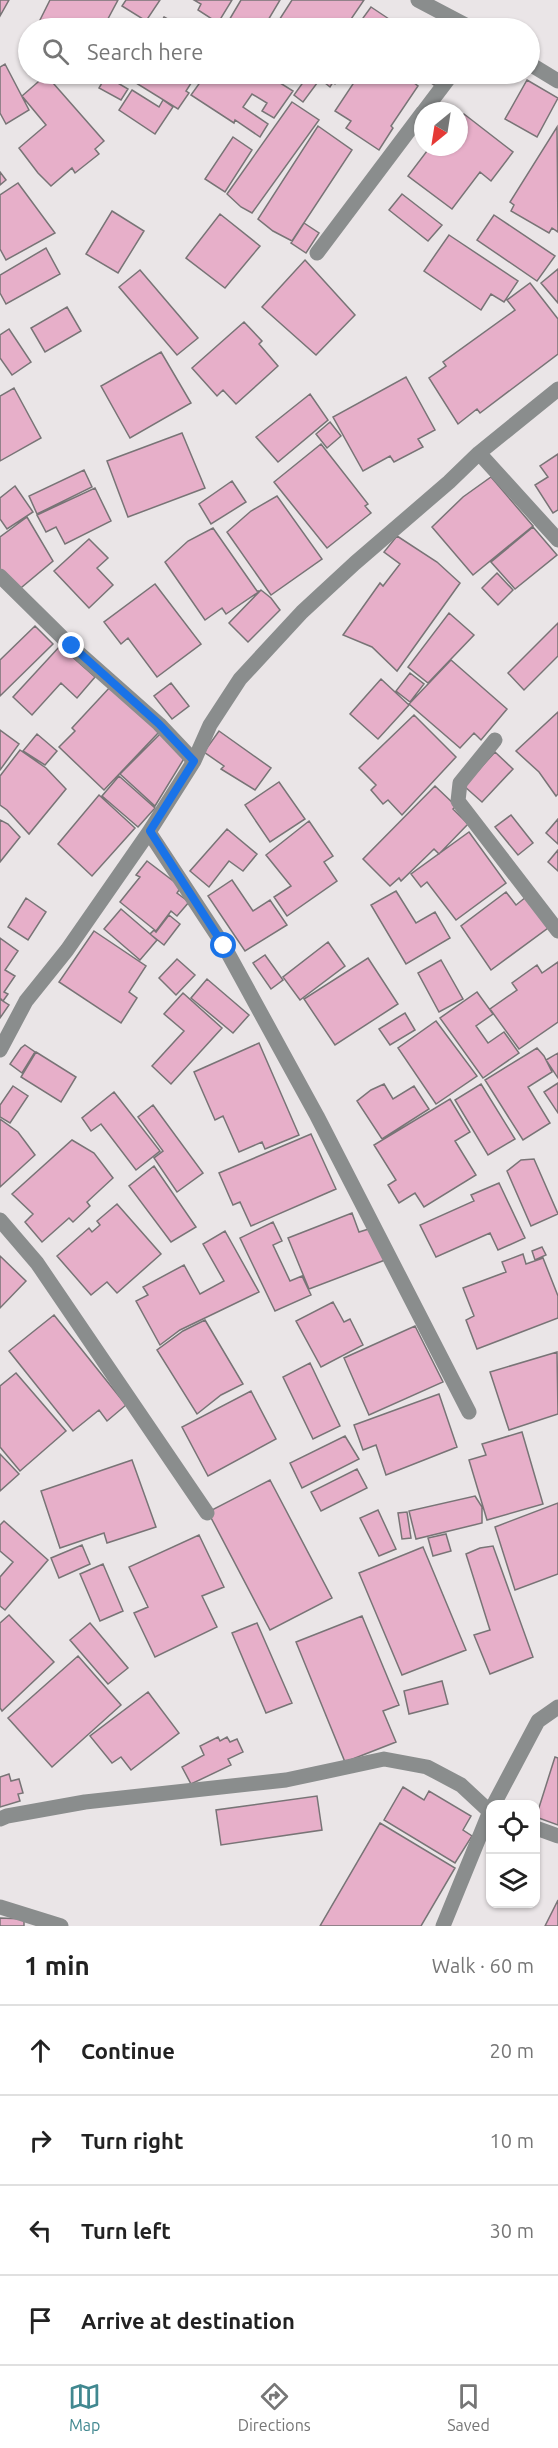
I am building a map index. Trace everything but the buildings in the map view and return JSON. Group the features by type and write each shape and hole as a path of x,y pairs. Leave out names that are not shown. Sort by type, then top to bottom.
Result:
{"street":[{"path":"418,0 452,18"},
{"path":"540,70 558,81"},
{"path":"431,102 444,84"},
{"path":"317,253 414,124"},
{"path":"0,1050 26,1000 67,950 150,831 194,761 210,725 240,679 302,612 479,453 558,389"},
{"path":"479,453 558,540"},
{"path":"0,576 72,646 159,724 194,761"},
{"path":"495,740 460,783 458,801 558,931"},
{"path":"150,831 224,946 317,1116 469,1412"},
{"path":"0,1220 37,1263 207,1513"},
{"path":"496,1800 538,1721 558,1707"},
{"path":"0,1819 85,1802 286,1780 384,1759 427,1767 461,1785 486,1808"},
{"path":"443,1926 486,1822"},
{"path":"540,1829 558,1836"},
{"path":"0,1907 61,1926"}],"route":[{"path":"72,646 159,724 194,761 150,831 224,946"}]}
